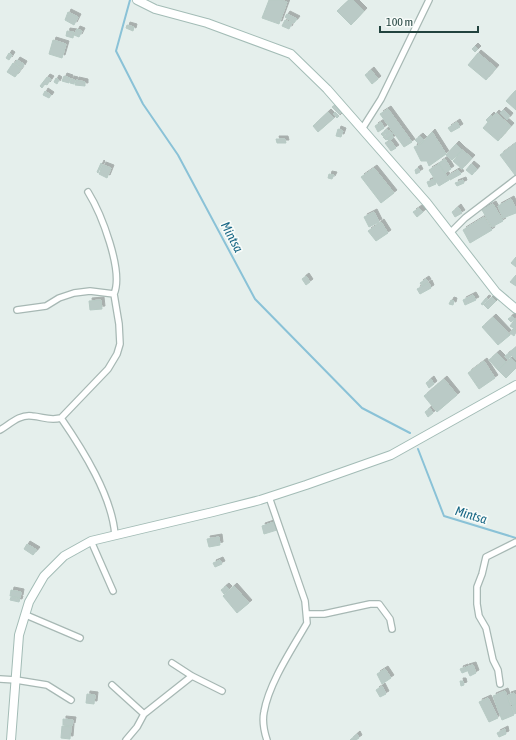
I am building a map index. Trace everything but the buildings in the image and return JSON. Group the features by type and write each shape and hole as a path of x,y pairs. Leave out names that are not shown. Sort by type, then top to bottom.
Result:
{"street":[{"path":"137,0 155,9 206,23 291,54 327,89 427,202 496,292 516,309"},
{"path":"362,129 381,99 429,0"},
{"path":"450,233 465,218 516,179"},
{"path":"0,430 20,417 32,416 48,420 61,418 108,369 118,354 120,344 119,324 114,294 117,278 114,256 94,201 88,192"},
{"path":"17,310 46,306 59,298 74,293 90,292 114,294"},
{"path":"11,740 19,635 29,602 44,576 64,556 91,541 214,512 269,497 391,455 516,385"},
{"path":"61,418 95,474 114,525 115,535"},
{"path":"267,740 264,730 264,713 270,693 279,671 306,622 307,614 305,601 269,497"},
{"path":"91,541 113,590"},
{"path":"500,684 498,670 493,660 486,628 479,616 477,588 486,557 516,542"},
{"path":"307,614 324,614 370,604 379,604 390,619 392,629"},
{"path":"26,615 80,638"},
{"path":"172,663 192,676 222,691"},
{"path":"126,740 144,714 192,676"},
{"path":"0,679 47,685 71,700"},
{"path":"112,684 144,714"}],"waterway":[{"name":"Mintsa","path":"130,0 116,51 143,104 178,155 255,299 362,408 410,433"},
{"name":"Mintsa","path":"418,449 444,516 516,538"}]}
